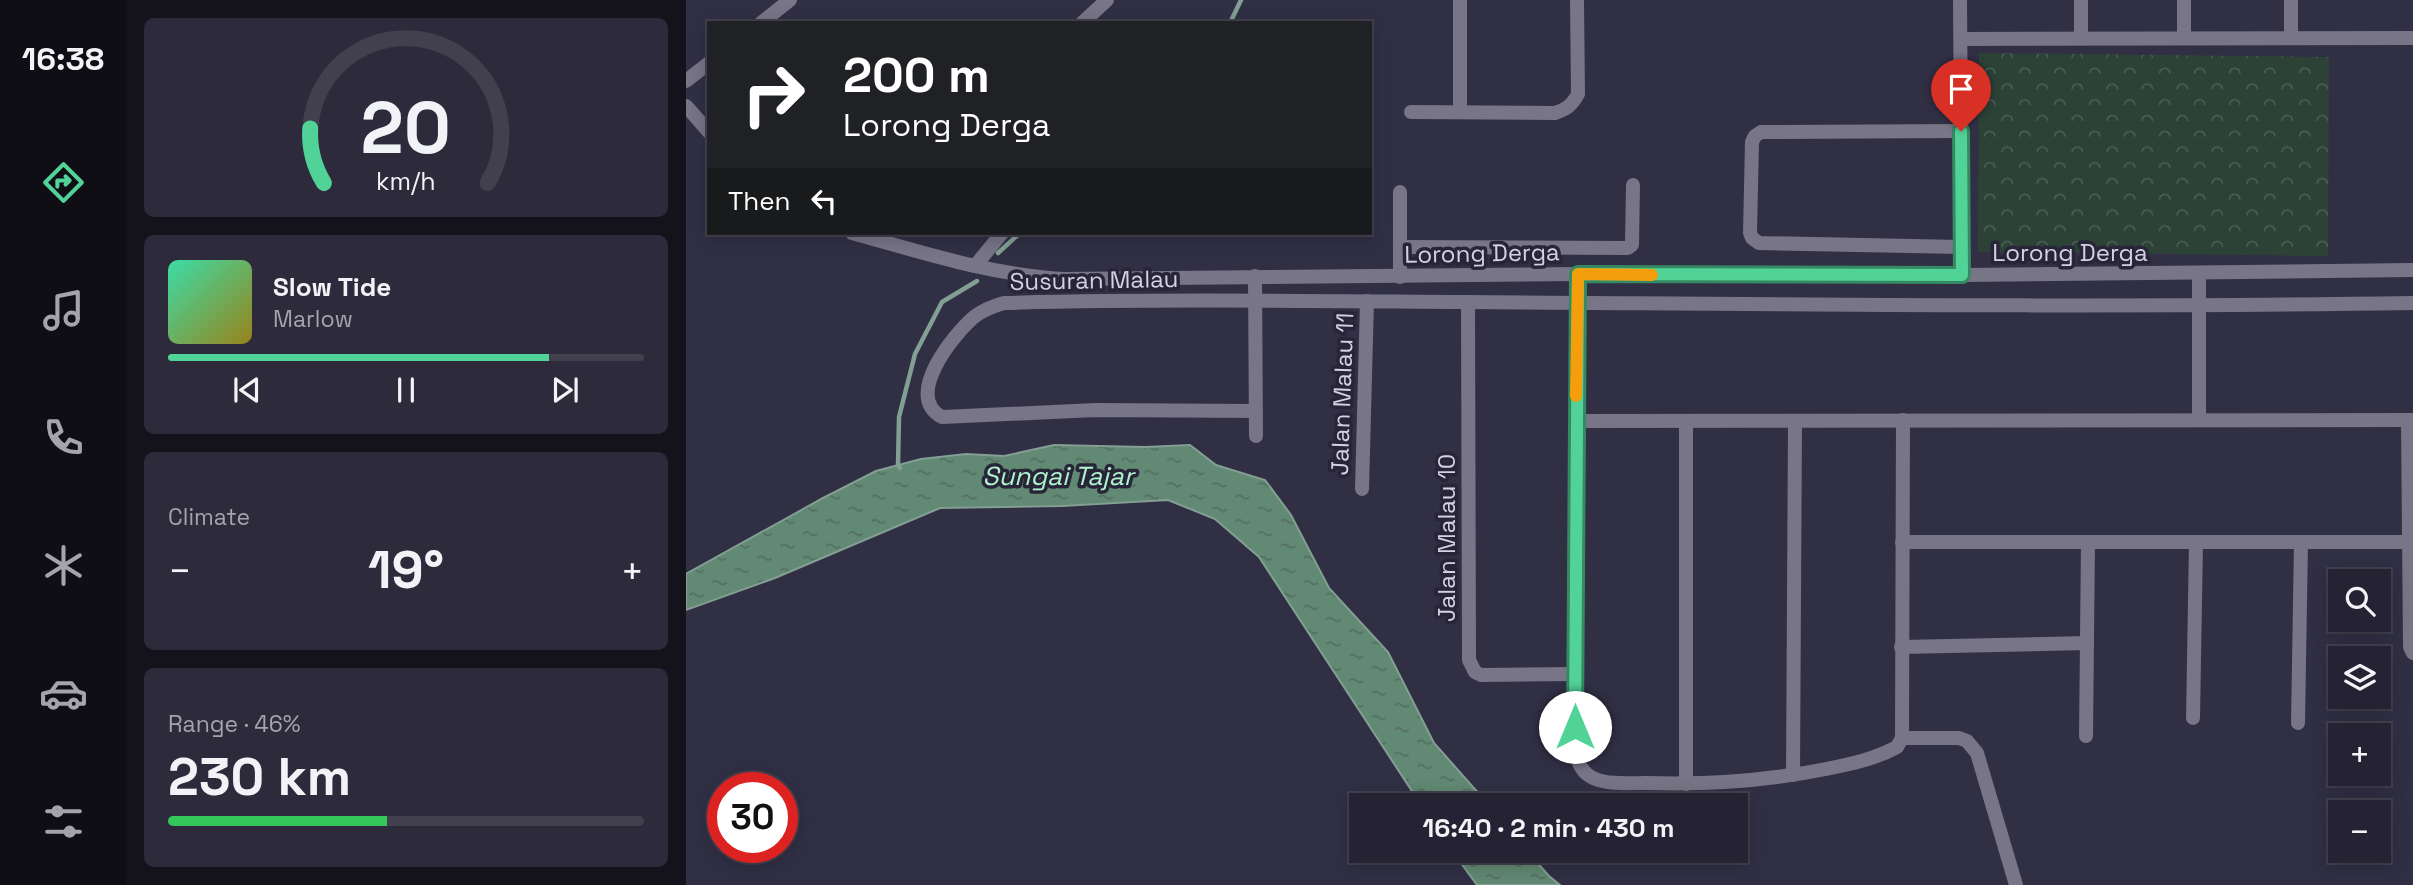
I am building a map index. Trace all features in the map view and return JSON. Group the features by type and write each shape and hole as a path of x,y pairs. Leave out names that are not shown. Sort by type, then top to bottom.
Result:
{"street":[{"path":"764,21 790,0"},
{"path":"1084,21 1107,0"},
{"path":"1460,0 1460,112"},
{"path":"1411,112 1555,113 1566,110 1578,94 1577,0"},
{"path":"1960,0 1962,275"},
{"path":"2081,0 2081,38"},
{"path":"2184,38 2185,0"},
{"path":"2291,0 2291,38"},
{"path":"1961,39 2413,38"},
{"path":"686,81 707,65"},
{"path":"686,106 707,130"},
{"path":"1961,131 1761,132 1752,142 1750,186 1750,233 1759,243 1961,247"},
{"path":"1401,247 1628,248 1632,245 1633,185"},
{"path":"1399,192 1400,277"},
{"name":"Lorong Derga","path":"859,235 975,266 1028,277 1063,279 2413,271"},
{"path":"975,266 1000,235"},
{"path":"1578,274 1575,753 1578,764 1585,773 1601,781 1686,784 1741,782 1858,762 1897,747 1902,737 1903,420"},
{"path":"2199,274 2199,420"},
{"path":"1255,276 1256,436"},
{"name":"Susuran Malau","path":"1255,301 1098,301 1004,303 993,306 972,318 937,360 927,398 934,413 942,417 1097,410 1256,411"},
{"path":"1255,301 2199,306 2413,303"},
{"name":"Jalan Malau 11","path":"1362,489 1367,301"},
{"name":"Jalan Malau 10","path":"1468,302 1469,660 1475,672 1481,675 1575,674"},
{"path":"1576,421 2411,420 2408,542 2410,647 2413,653"},
{"path":"1686,421 1686,784"},
{"path":"1793,775 1795,421"},
{"path":"1902,542 2408,542"},
{"path":"2086,736 2088,542"},
{"path":"2193,718 2196,542"},
{"path":"2298,723 2301,542"},
{"path":"1901,647 2087,643"},
{"path":"1902,737 1959,738 1972,746 1977,753 2016,885"}],"green space":[{"path":"1979,53 2329,57 2328,256 1978,252"}],"water":[{"name":"Sungai Tajar","path":"1054,445 1190,445 1216,465 1265,480 1291,515 1329,588 1388,652 1434,743 1478,793 1413,793 1259,557 1215,519 1168,500 1062,506 940,508 775,578 686,610 686,574 876,471 921,459 966,454 1004,456"},
{"path":"1461,863 1538,863 1560,885 1477,885"}],"waterway":[{"path":"1231,21 1241,0"},
{"path":"998,253 1018,235"},
{"path":"900,468 899,417 915,354 942,302 977,281"}],"slow traffic":[{"path":"1576,396 1578,274 1652,275"}],"route":[{"path":"1575,727 1578,274 1962,275 1961,131"}]}
